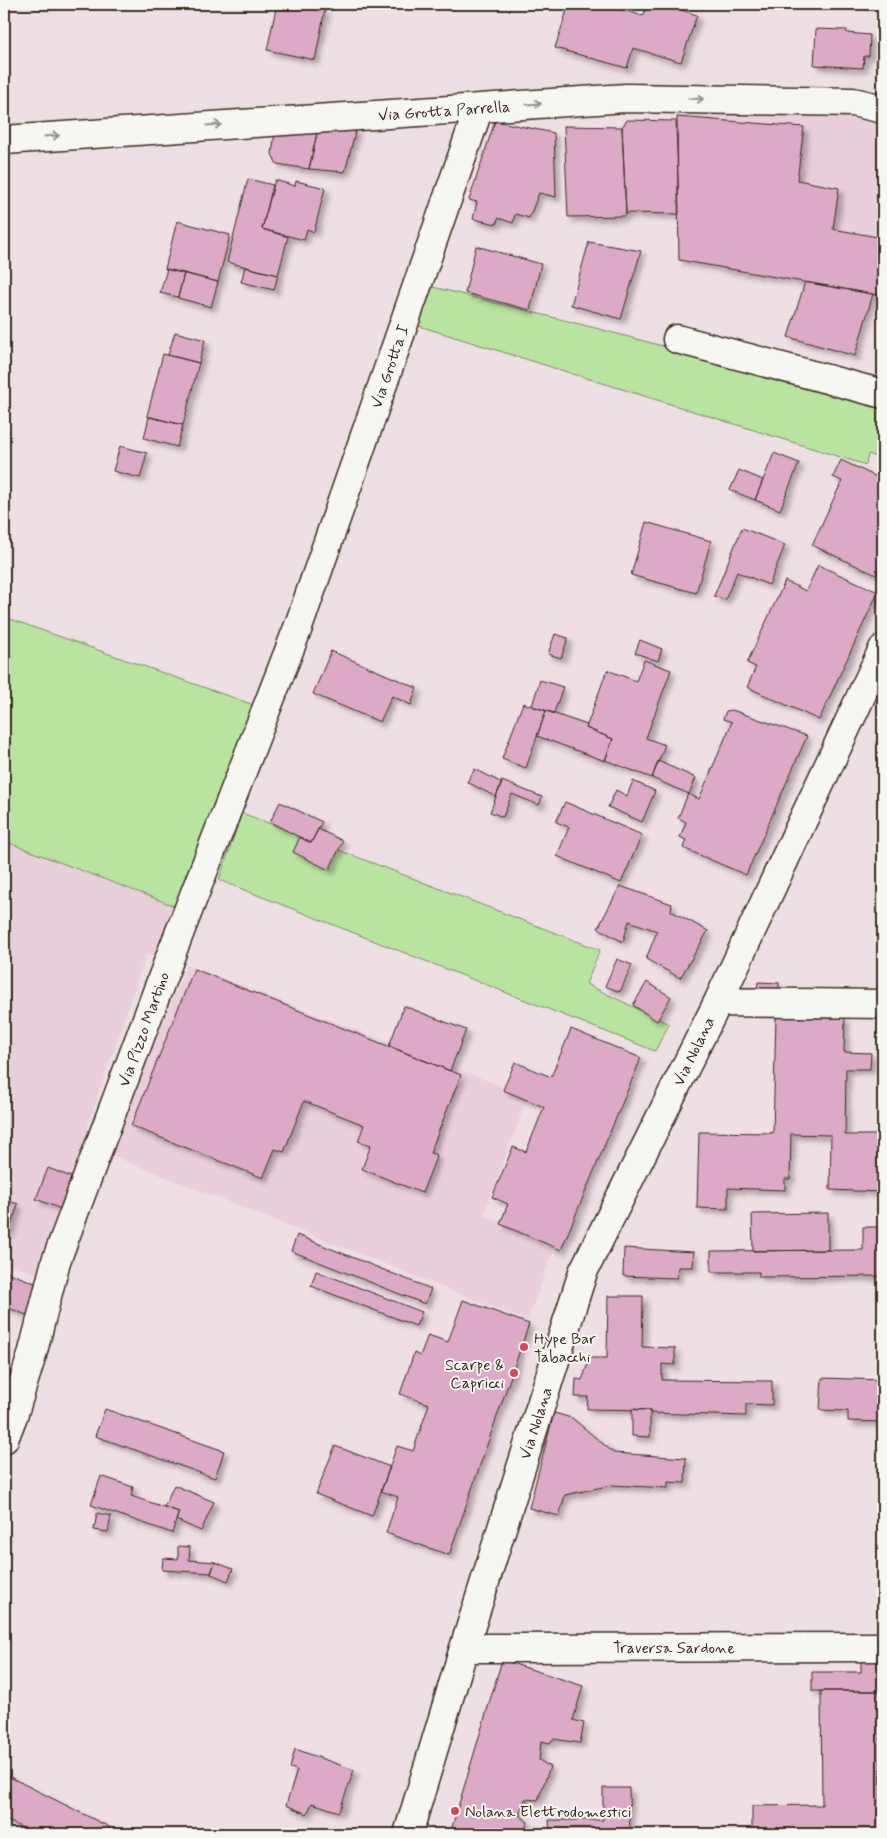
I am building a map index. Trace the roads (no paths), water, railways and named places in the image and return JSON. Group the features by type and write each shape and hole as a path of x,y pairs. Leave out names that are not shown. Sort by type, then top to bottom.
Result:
{"street":[{"name":"Via Grotta Parrella","path":"4,140 626,98 853,102 883,109"},
{"name":"Via Grotta I","path":"299,625 479,108"},
{"path":"677,339 883,394"},
{"name":"Via Pizzo Martino","path":"4,1439 32,1355 56,1261 168,961 299,625"},
{"name":"Via Nolana","path":"408,1834 464,1648 584,1272 718,1002 883,649"},
{"name":"Via Nolana","path":"718,1002 883,1004"},
{"name":"Traversa Sardone","path":"464,1648 883,1647"}],"place":[{"name":"Hype Bar Tabacchi","path":"524,1347"},
{"name":"Scarpe & Capricci","path":"514,1373"},
{"name":"Nolana Elettrodomestici","path":"455,1811"}]}
